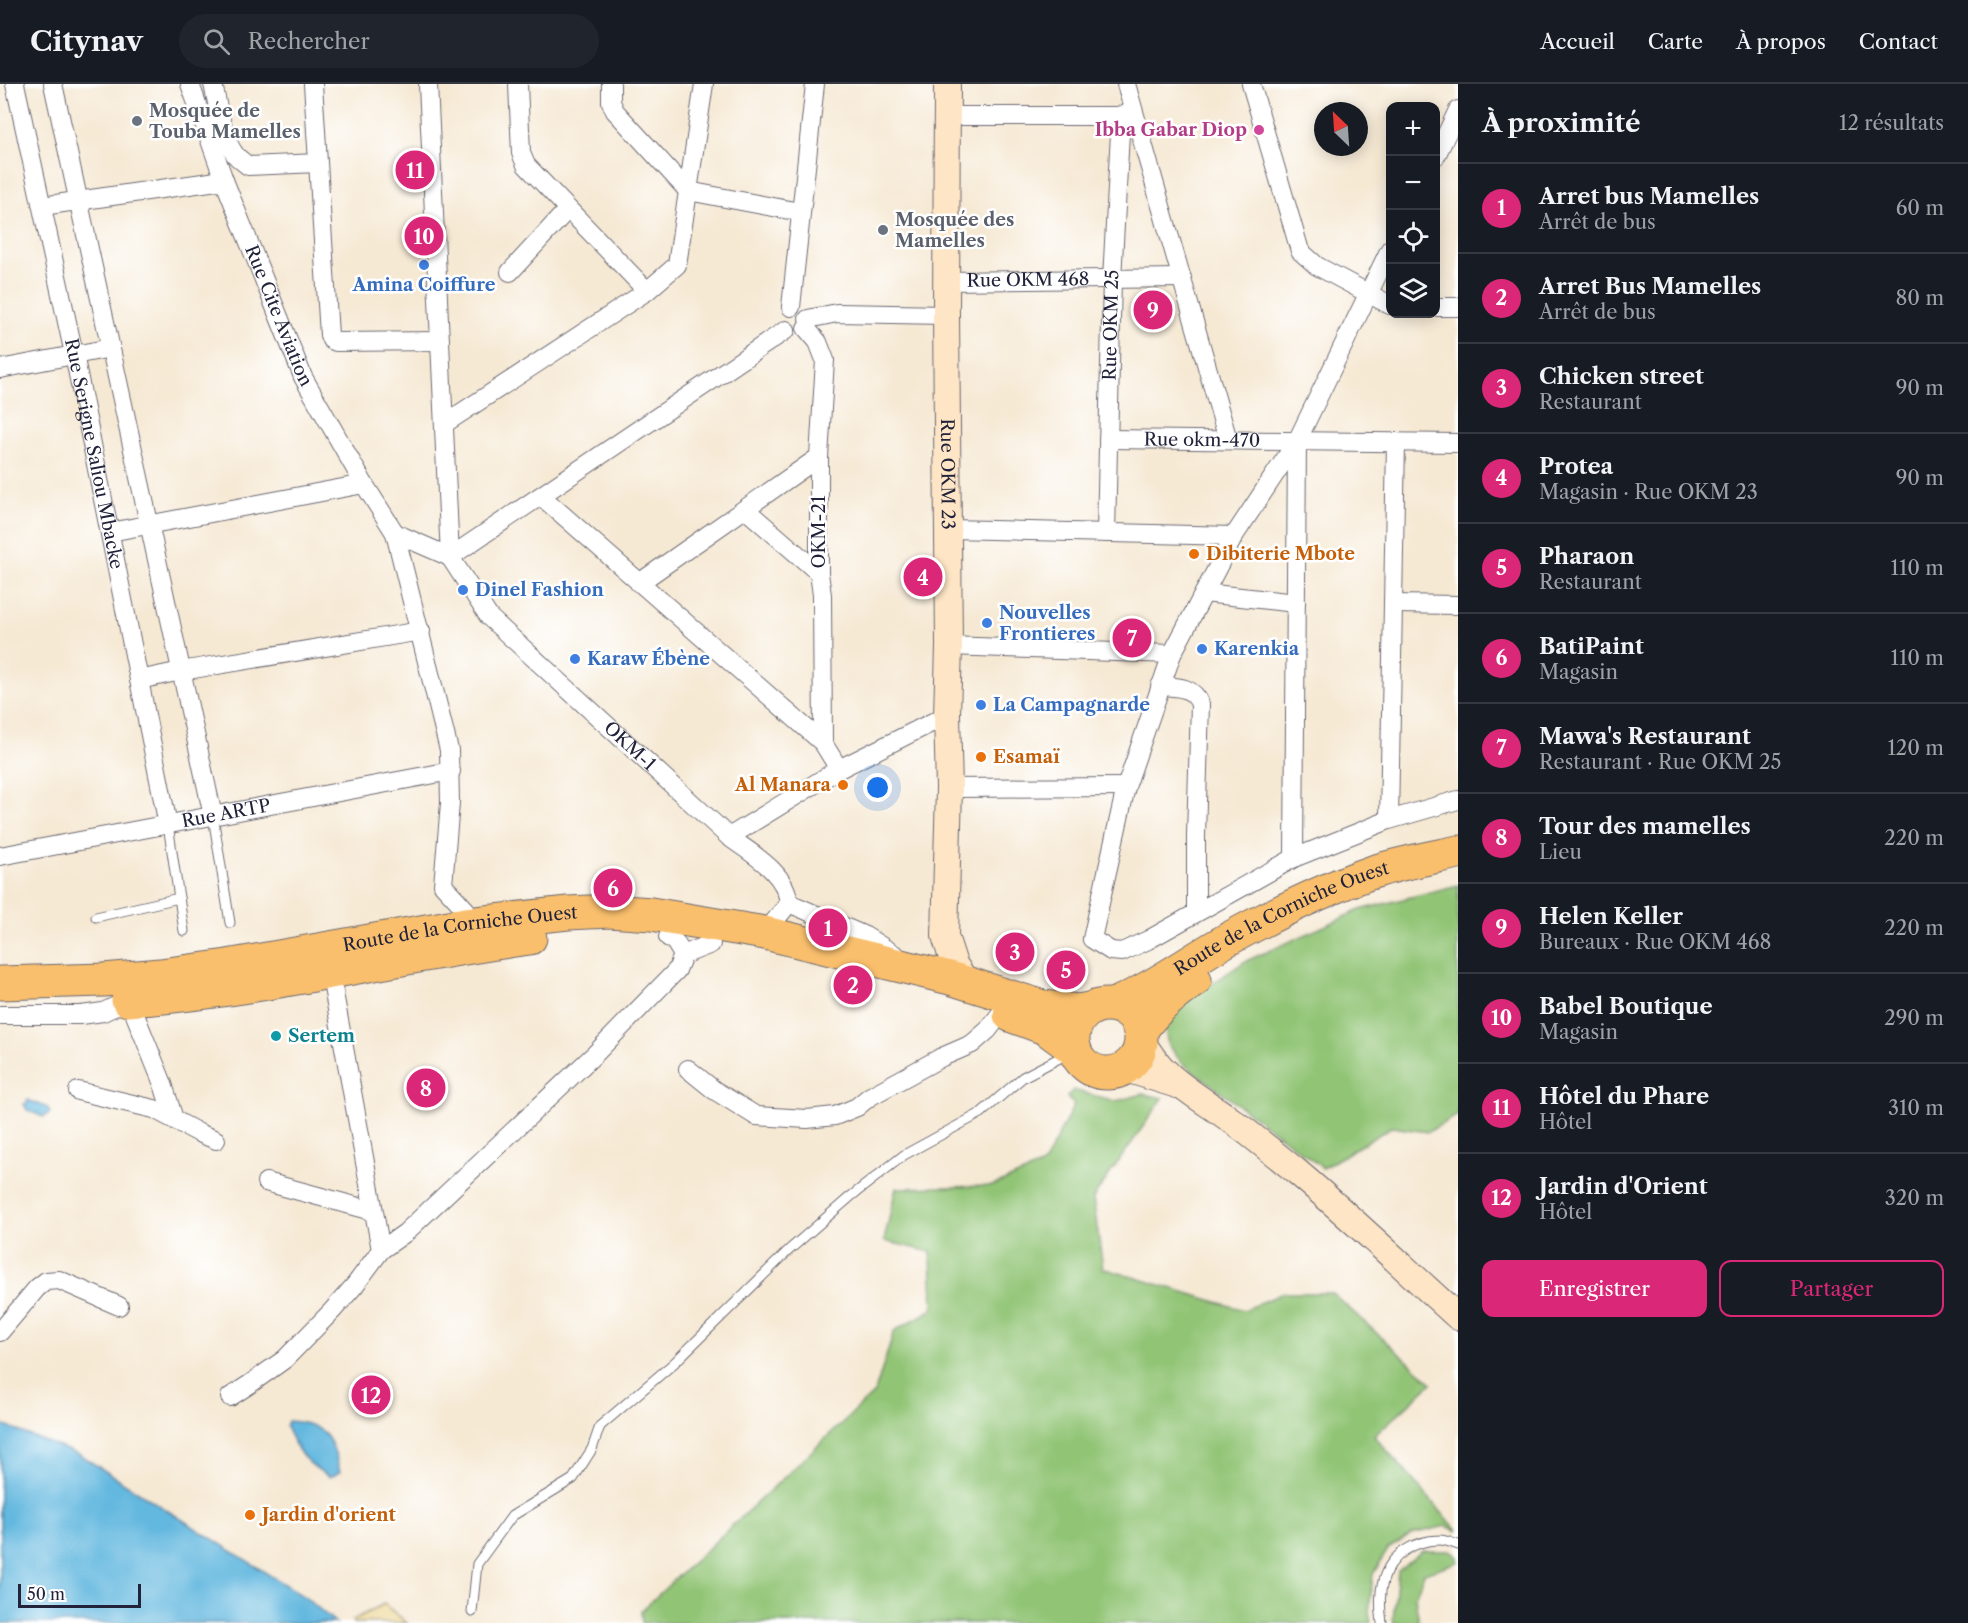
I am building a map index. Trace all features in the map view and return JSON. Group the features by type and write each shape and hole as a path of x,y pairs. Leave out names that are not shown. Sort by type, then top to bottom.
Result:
{"highway":[{"name":"Route de la Corniche Ouest","path":"0,983 69,982 160,975 227,966 466,924 610,911 651,914 765,933 905,965 1043,1007 1069,1010 1101,1007 1135,995 1225,941 1299,902 1372,873 1458,852"},
{"name":"Route de la Corniche Ouest","path":"1141,1035 1146,1022 1172,997 1244,949 1280,930 1350,897 1393,883 1458,870"},
{"name":"Route de la Corniche Ouest","path":"0,1001 67,1002 183,996 236,989 528,938 573,934 634,934 687,945 818,965 957,1000 1019,1017 1045,1028 1074,1050"},
{"path":"1101,1007 1131,1014 1141,1035 1136,1056 1123,1068 1112,1072 1100,1072 1089,1068 1074,1050 1072,1039 1080,1017 1101,1007"}],"street":[{"name":"Rue Serigne Saliou Mbacke","path":"15,84 74,354 168,825"},
{"name":"Rue Serigne Saliou Mbacke","path":"53,84 213,816"},
{"name":"Rue Cite Aviation","path":"190,84 224,180 303,377 364,484 395,533 449,750 450,803 443,885 467,911 466,924"},
{"path":"213,84 228,141 234,154 248,166 318,163"},
{"path":"313,84 331,340 336,342 440,341"},
{"path":"428,84 450,556"},
{"path":"518,84 522,153 526,165 646,291"},
{"path":"611,84 611,102 615,111 688,191 800,212"},
{"path":"444,424 646,291 677,265 704,84"},
{"path":"792,308 800,212 815,84"},
{"name":"Rue OKM 23","path":"947,84 949,788 945,936 954,964 967,983"},
{"path":"1126,84 1128,115 1182,278 1228,440"},
{"path":"1251,84 1300,251 1317,266 1386,303"},
{"path":"1440,148 1458,110"},
{"path":"947,116 1128,115"},
{"name":"Rue OKM 25","path":"1106,533 1112,279 1128,115"},
{"path":"42,206 224,180"},
{"path":"510,272 568,209"},
{"path":"1386,258 1297,441 1234,536 1172,654 1126,787 1092,939 1111,951 1122,952 1148,940 1294,858 1389,820 1458,800"},
{"name":"Rue OKM 468","path":"946,281 1182,278"},
{"path":"1440,307 1458,307"},
{"path":"807,323 807,315 801,308 792,308 785,312 782,319 786,330 798,333 807,323 837,313 946,315"},
{"name":"OKM-21","path":"807,323 825,360 819,457 823,743"},
{"path":"450,556 786,330"},
{"path":"0,369 111,348"},
{"name":"Rue okm-470","path":"1108,439 1458,443"},
{"path":"1294,858 1297,441"},
{"path":"1389,820 1396,442"},
{"path":"639,583 819,457"},
{"path":"110,532 364,484"},
{"path":"541,496 823,743 838,768"},
{"path":"745,509 819,573"},
{"path":"949,529 1234,536"},
{"path":"395,533 450,556"},
{"name":"OKM-1","path":"450,556 489,617 729,837 770,868 783,883 788,893 789,903"},
{"path":"1204,593 1296,603"},
{"path":"1393,604 1458,605"},
{"path":"139,680 421,631"},
{"path":"949,646 1172,654"},
{"path":"1160,686 1184,688 1197,696 1200,704 1196,911"},
{"path":"729,837 838,768 947,715"},
{"name":"Rue ARTP","path":"0,856 451,771"},
{"path":"949,788 1126,787"},
{"path":"765,933 789,903 865,936 894,952 905,965 934,952 945,936"},
{"path":"230,1397 285,1359 332,1311 381,1250 405,1233 596,1053 678,970 687,945"},
{"path":"330,971 381,1250"},
{"path":"0,1015 81,1015 103,1012 129,1000 163,1084 174,1119"},
{"path":"688,1069 714,1090 756,1116 807,1119 835,1116 857,1107 869,1097 942,1057 972,1044 988,1030 1001,1013"},
{"path":"1141,1035 1152,1056 1181,1086 1232,1120 1296,1171 1458,1317"},
{"path":"1123,1068 1181,1086"},
{"path":"78,1091 154,1109 216,1140"},
{"path":"266,1182 373,1211"},
{"path":"0,1332 37,1288 46,1281 60,1280 119,1306"}],"lane":[{"path":"213,816 230,923"},
{"path":"168,825 184,931"},
{"path":"96,917 179,898"},
{"path":"472,1612 477,1564 512,1515 573,1479 592,1449 600,1426 674,1363 789,1250 850,1197 904,1155 981,1113 1023,1077 1074,1050"},
{"path":"1382,1623 1380,1603 1382,1582 1387,1568 1402,1551 1411,1546 1441,1540 1458,1545"}],"green space":[{"path":"1458,885 1458,1115 1428,1132 1391,1127 1323,1168 1182,1063 1168,1045 1165,1029 1175,1009 1244,962 1360,910"},
{"path":"1073,1090 1116,1101 1143,1094 1163,1098 1093,1198 1103,1268 1244,1310 1283,1293 1332,1293 1432,1383 1374,1436 1458,1531 1446,1526 1412,1534 1388,1549 1373,1574 1369,1613 1371,1623 642,1623 641,1611 875,1392 894,1331 933,1309 931,1252 884,1241 896,1188 992,1186 1043,1165 1074,1105 1067,1097"},
{"path":"1422,1551 1450,1551 1458,1557 1458,1562 1424,1573 1415,1597 1419,1623 1394,1623 1398,1571"}],"sand":[{"path":"384,1604 407,1623 353,1623 353,1620"}],"water":[{"path":"28,1100 48,1108 50,1113 43,1117 27,1110 24,1104"},
{"path":"288,1421 311,1425 325,1434 334,1450 340,1472 330,1477 308,1462 290,1436 286,1427"},
{"path":"0,1424 80,1455 306,1598 336,1623 0,1623"}],"place":[{"name":"Mosquée de Touba Mamelles","path":"137,121"},
{"name":"Ibba Gabar Diop","path":"1259,130"},
{"name":"Hôtel du Phare","path":"415,170"},
{"name":"Mosquée des Mamelles","path":"883,230"},
{"name":"Babel Boutique","path":"424,236"},
{"name":"Amina Coiffure","path":"424,265"},
{"name":"Helen Keller","path":"1153,310"},
{"name":"Dibiterie Mbote","path":"1194,554"},
{"name":"Protea","path":"923,577"},
{"name":"Dinel Fashion","path":"463,590"},
{"name":"Nouvelles Frontieres","path":"987,623"},
{"name":"Mawa's Restaurant","path":"1132,638"},
{"name":"Karenkia","path":"1202,649"},
{"name":"Karaw Ébène","path":"575,659"},
{"name":"La Campagnarde","path":"981,705"},
{"name":"Esamaï","path":"981,757"},
{"name":"Al Manara","path":"843,785"},
{"name":"BatiPaint","path":"613,888"},
{"name":"Arret bus Mamelles","path":"828,928"},
{"name":"Chicken street","path":"1015,952"},
{"name":"Pharaon","path":"1066,970"},
{"name":"Arret Bus Mamelles","path":"853,985"},
{"name":"Sertem","path":"276,1036"},
{"name":"Tour des mamelles","path":"426,1088"},
{"name":"Jardin d'Orient","path":"371,1395"},
{"name":"Jardin d'orient","path":"250,1515"}]}
